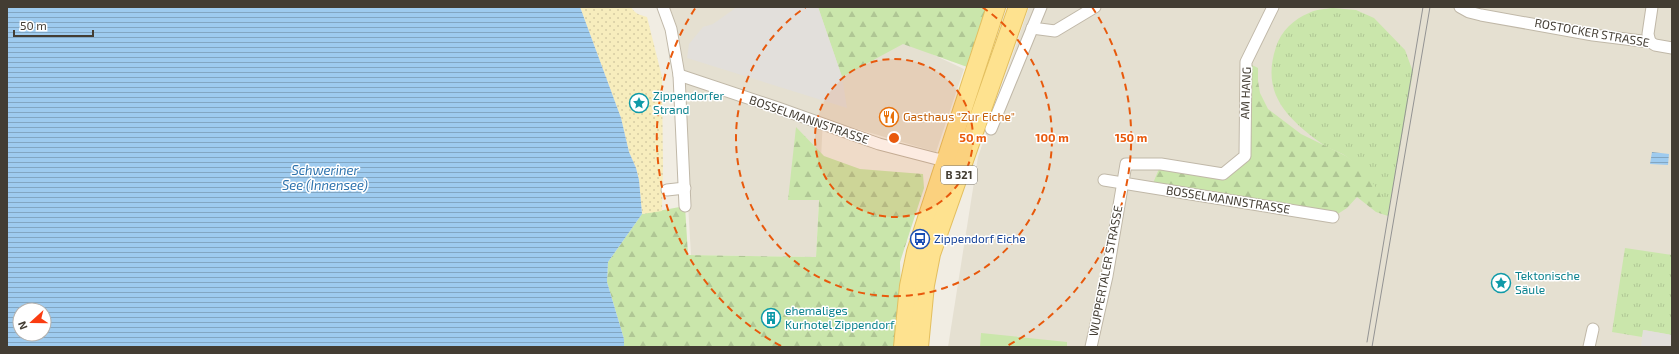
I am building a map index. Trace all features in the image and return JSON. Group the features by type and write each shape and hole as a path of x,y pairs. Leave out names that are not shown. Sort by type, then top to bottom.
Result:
{"main road":[{"name":"B 321","path":"903,347 909,286 916,252 996,7"},
{"name":"B 321","path":"920,347 925,285 931,254 1018,7"}],"street":[{"path":"664,7 671,29 679,75 685,206"},
{"path":"992,129 1041,7"},
{"path":"1032,28 1055,31 1095,7"},
{"name":"AM HANG","path":"1223,174 1245,156 1246,62 1273,7"},
{"name":"ROSTOCKER STRASSE","path":"1460,7 1469,12 1593,35 1650,42 1672,48"},
{"path":"1650,42 1648,34 1652,7"},
{"name":"BOSSELMANNSTRASSE","path":"679,75 879,144 937,159 965,160"},
{"name":"BOSSELMANNSTRASSE","path":"1121,195 1126,164 1161,164 1223,174"},
{"name":"BOSSELMANNSTRASSE","path":"1104,180 1333,218"},
{"path":"667,190 685,188"},
{"name":"WUPPERTALER STRASSE","path":"1091,347 1107,276 1121,195"},
{"path":"1589,347 1594,329"}],"shaded area":[{"path":"666,7 831,7 964,69 936,152 823,119 816,257 691,255 680,68"},
{"path":"737,7 818,7 842,77 847,108 687,58 689,44 703,27 713,24"},
{"path":"1029,7 1672,7 1672,347 948,347 978,157"},
{"path":"1643,330 1672,335 1672,347 1641,347"}],"green space":[{"path":"818,7 989,7 970,68 903,44 842,77"},
{"path":"1333,8 1356,10 1374,18 1405,50 1413,72 1388,216 1372,184 1361,170 1345,155 1325,146 1300,126 1289,116 1275,93 1272,79 1272,64 1276,47 1281,36 1293,22 1303,16 1321,9"},
{"path":"1246,62 1258,68 1260,93 1268,109 1301,134 1346,156 1361,167 1379,192 1388,216 1376,212 1357,197 1347,208 1333,217 1151,188 1161,164 1223,174 1245,156"},
{"path":"796,127 824,156 860,169 923,174 924,188 900,262 901,296 895,347 624,347 624,339 607,282 608,262 642,214 685,206 688,255 816,257 819,200 788,200"},
{"path":"1625,248 1672,255 1672,335 1644,330 1642,337 1612,332"},
{"path":"981,333 1067,342 1067,347 980,347"}],"sand":[{"name":"Zippendorfer Strand","path":"580,7 631,7 636,13 647,17 662,77 662,211 642,214 639,180 636,168 629,152 621,118"}],"water":[{"name":"Schweriner See (Innensee)","path":"7,7 580,7 621,118 629,152 636,168 639,180 642,214 608,262 607,282 624,339 624,347 7,347"},
{"path":"1652,152 1669,154 1668,165 1650,164"}],"tram line":[{"path":"1367,342 1423,7"},
{"path":"1372,347 1430,7"}],"place":[{"name":"Zippendorfer Strand","path":"639,103"},
{"name":"Gasthaus \"Zur Eiche\"","path":"889,117"},
{"name":"Zippendorf Eiche","path":"920,239"},
{"name":"Tektonische Säule","path":"1501,283"},
{"name":"ehemaliges Kurhotel Zippendorf","path":"771,318"}]}
